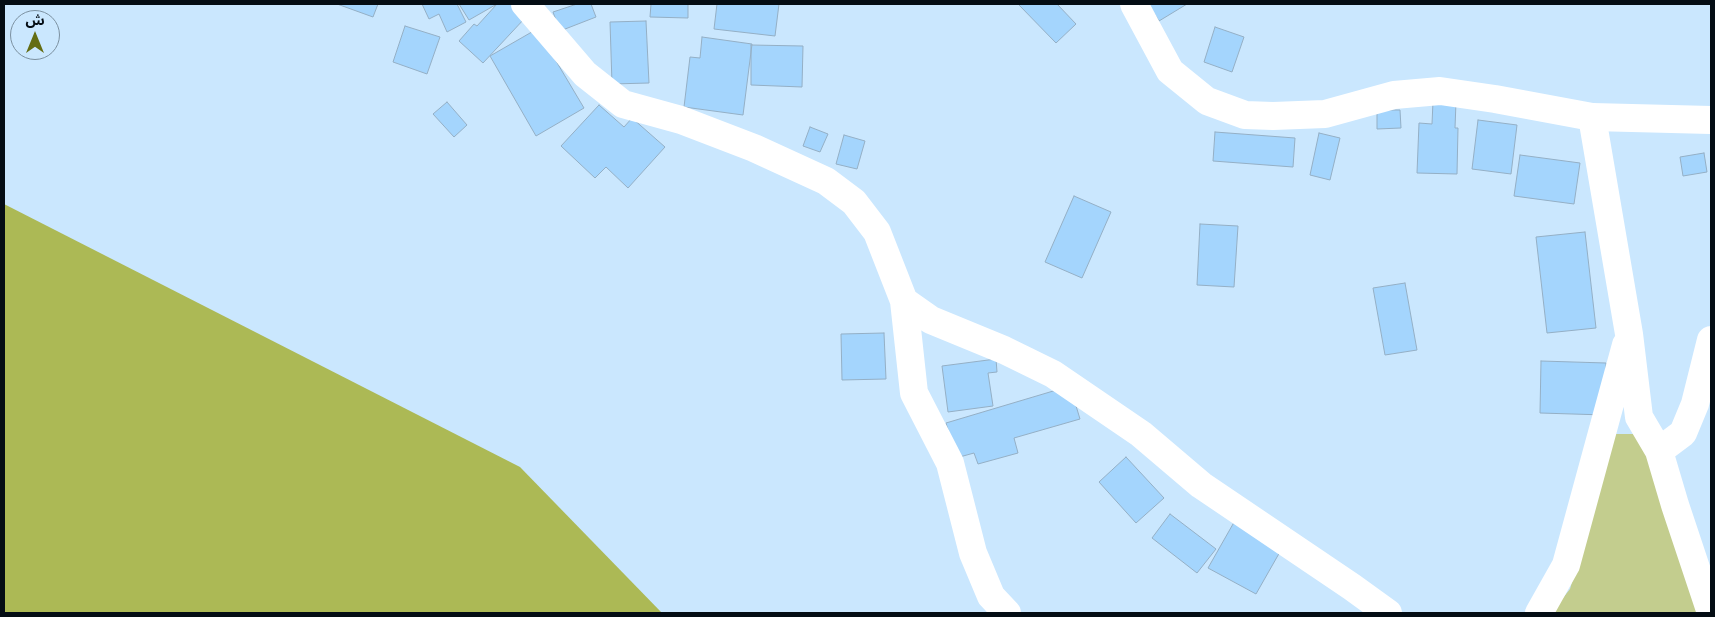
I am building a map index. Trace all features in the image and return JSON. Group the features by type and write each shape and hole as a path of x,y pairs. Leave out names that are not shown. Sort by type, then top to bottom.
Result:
{"street":[{"path":"525,4 585,74 623,104 680,120 754,148 826,181 854,202 877,232 904,301 914,393 950,463 973,553 991,596 1007,613"},
{"path":"1134,4 1170,71 1207,101 1245,114 1273,116 1325,114 1394,95 1440,91 1592,117 1711,120"},
{"path":"1592,117 1630,334 1639,417 1659,451 1711,613"},
{"path":"904,301 931,320 1004,350 1053,374 1141,434 1201,485 1352,586 1388,613"},
{"path":"1540,613 1566,565 1630,334"},
{"path":"1659,451 1683,433 1694,404 1711,340"}],"green space":[{"path":"4,204 520,467 662,613 4,613"},
{"path":"1614,434 1635,434 1649,454 1702,613 1551,613 1570,589"}],"building":[{"path":"337,4 378,4 373,17"},
{"path":"422,4 457,4 466,22 447,32 439,14 429,19"},
{"path":"459,4 497,4 469,20"},
{"path":"497,4 510,4 525,18 483,63 459,41 474,24 477,26"},
{"path":"577,4 591,4 596,17 560,31 553,12"},
{"path":"651,4 688,4 688,18 650,17"},
{"path":"717,4 779,4 775,36 714,29"},
{"path":"1020,4 1057,4 1076,24 1056,43"},
{"path":"1148,4 1187,4 1159,21"},
{"path":"646,21 649,83 612,84 610,22"},
{"path":"405,26 440,37 427,74 393,62"},
{"path":"1215,27 1244,37 1232,72 1204,62"},
{"path":"537,29 584,108 536,136 490,56"},
{"path":"702,37 752,44 743,115 684,107 690,57 700,58"},
{"path":"751,45 803,46 802,87 751,85"},
{"path":"1433,101 1456,102 1455,128 1458,128 1457,174 1417,173 1419,123 1432,124"},
{"path":"447,102 467,125 454,137 433,114"},
{"path":"599,105 624,127 632,118 665,147 628,188 606,167 595,178 561,146"},
{"path":"1377,110 1400,110 1401,128 1377,129"},
{"path":"1478,120 1517,125 1511,174 1472,169"},
{"path":"810,127 828,134 820,152 803,146"},
{"path":"1215,132 1295,138 1293,167 1213,161"},
{"path":"1319,133 1340,138 1330,180 1310,175"},
{"path":"844,135 865,141 857,169 836,164"},
{"path":"1704,153 1707,172 1683,176 1680,157"},
{"path":"1520,155 1580,163 1574,204 1514,196"},
{"path":"1074,196 1111,212 1082,278 1045,262"},
{"path":"1200,224 1238,226 1234,287 1197,285"},
{"path":"1585,232 1596,328 1547,333 1536,237"},
{"path":"1405,283 1417,350 1385,355 1373,288"},
{"path":"884,333 886,379 842,380 841,334"},
{"path":"996,359 997,372 988,373 993,406 948,412 942,366"},
{"path":"1541,361 1606,363 1605,415 1540,413"},
{"path":"1070,386 1080,419 1014,438 1018,453 978,464 974,453 956,458 946,423"},
{"path":"1126,457 1164,498 1136,523 1099,482"},
{"path":"1170,514 1216,549 1197,573 1152,538"},
{"path":"1237,517 1285,543 1256,594 1208,568"}]}
